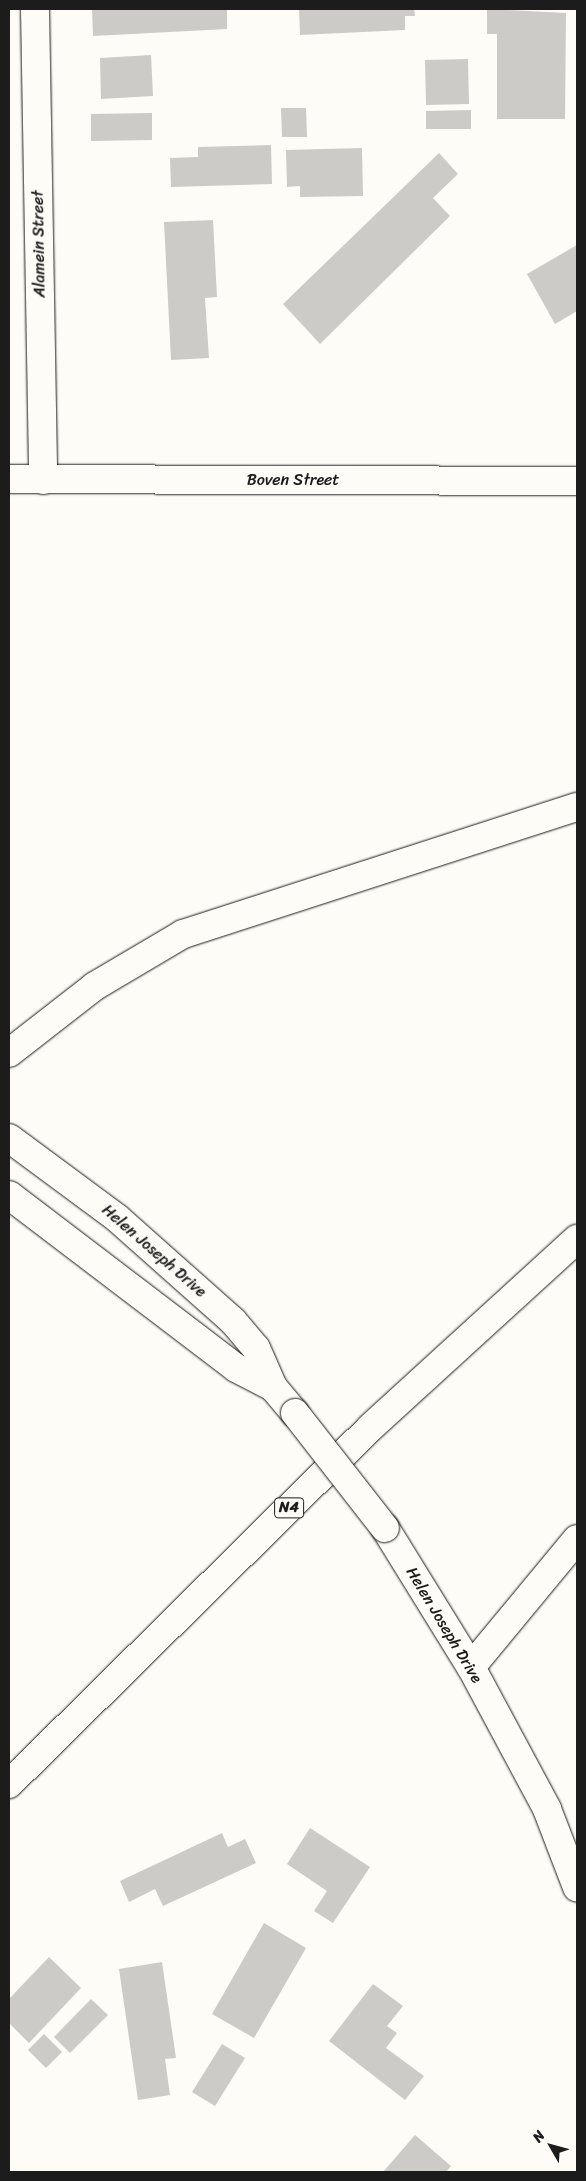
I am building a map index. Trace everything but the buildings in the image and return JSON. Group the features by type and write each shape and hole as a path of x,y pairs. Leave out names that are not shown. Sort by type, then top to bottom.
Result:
{"main road":[{"name":"Alamein Street","path":"35,9 43,480"},
{"name":"Boven Street","path":"9,479 577,480"},
{"path":"9,1053 94,986 184,934 577,807"},
{"name":"Helen Joseph Drive","path":"9,1138 117,1218 233,1321 256,1348 273,1387 385,1528 471,1667 547,1809 577,1887"},
{"name":"Helen Joseph Drive","path":"9,1195 236,1368 273,1387"},
{"name":"N4","path":"9,1784 371,1427 577,1239"},
{"path":"471,1667 577,1539"}]}
